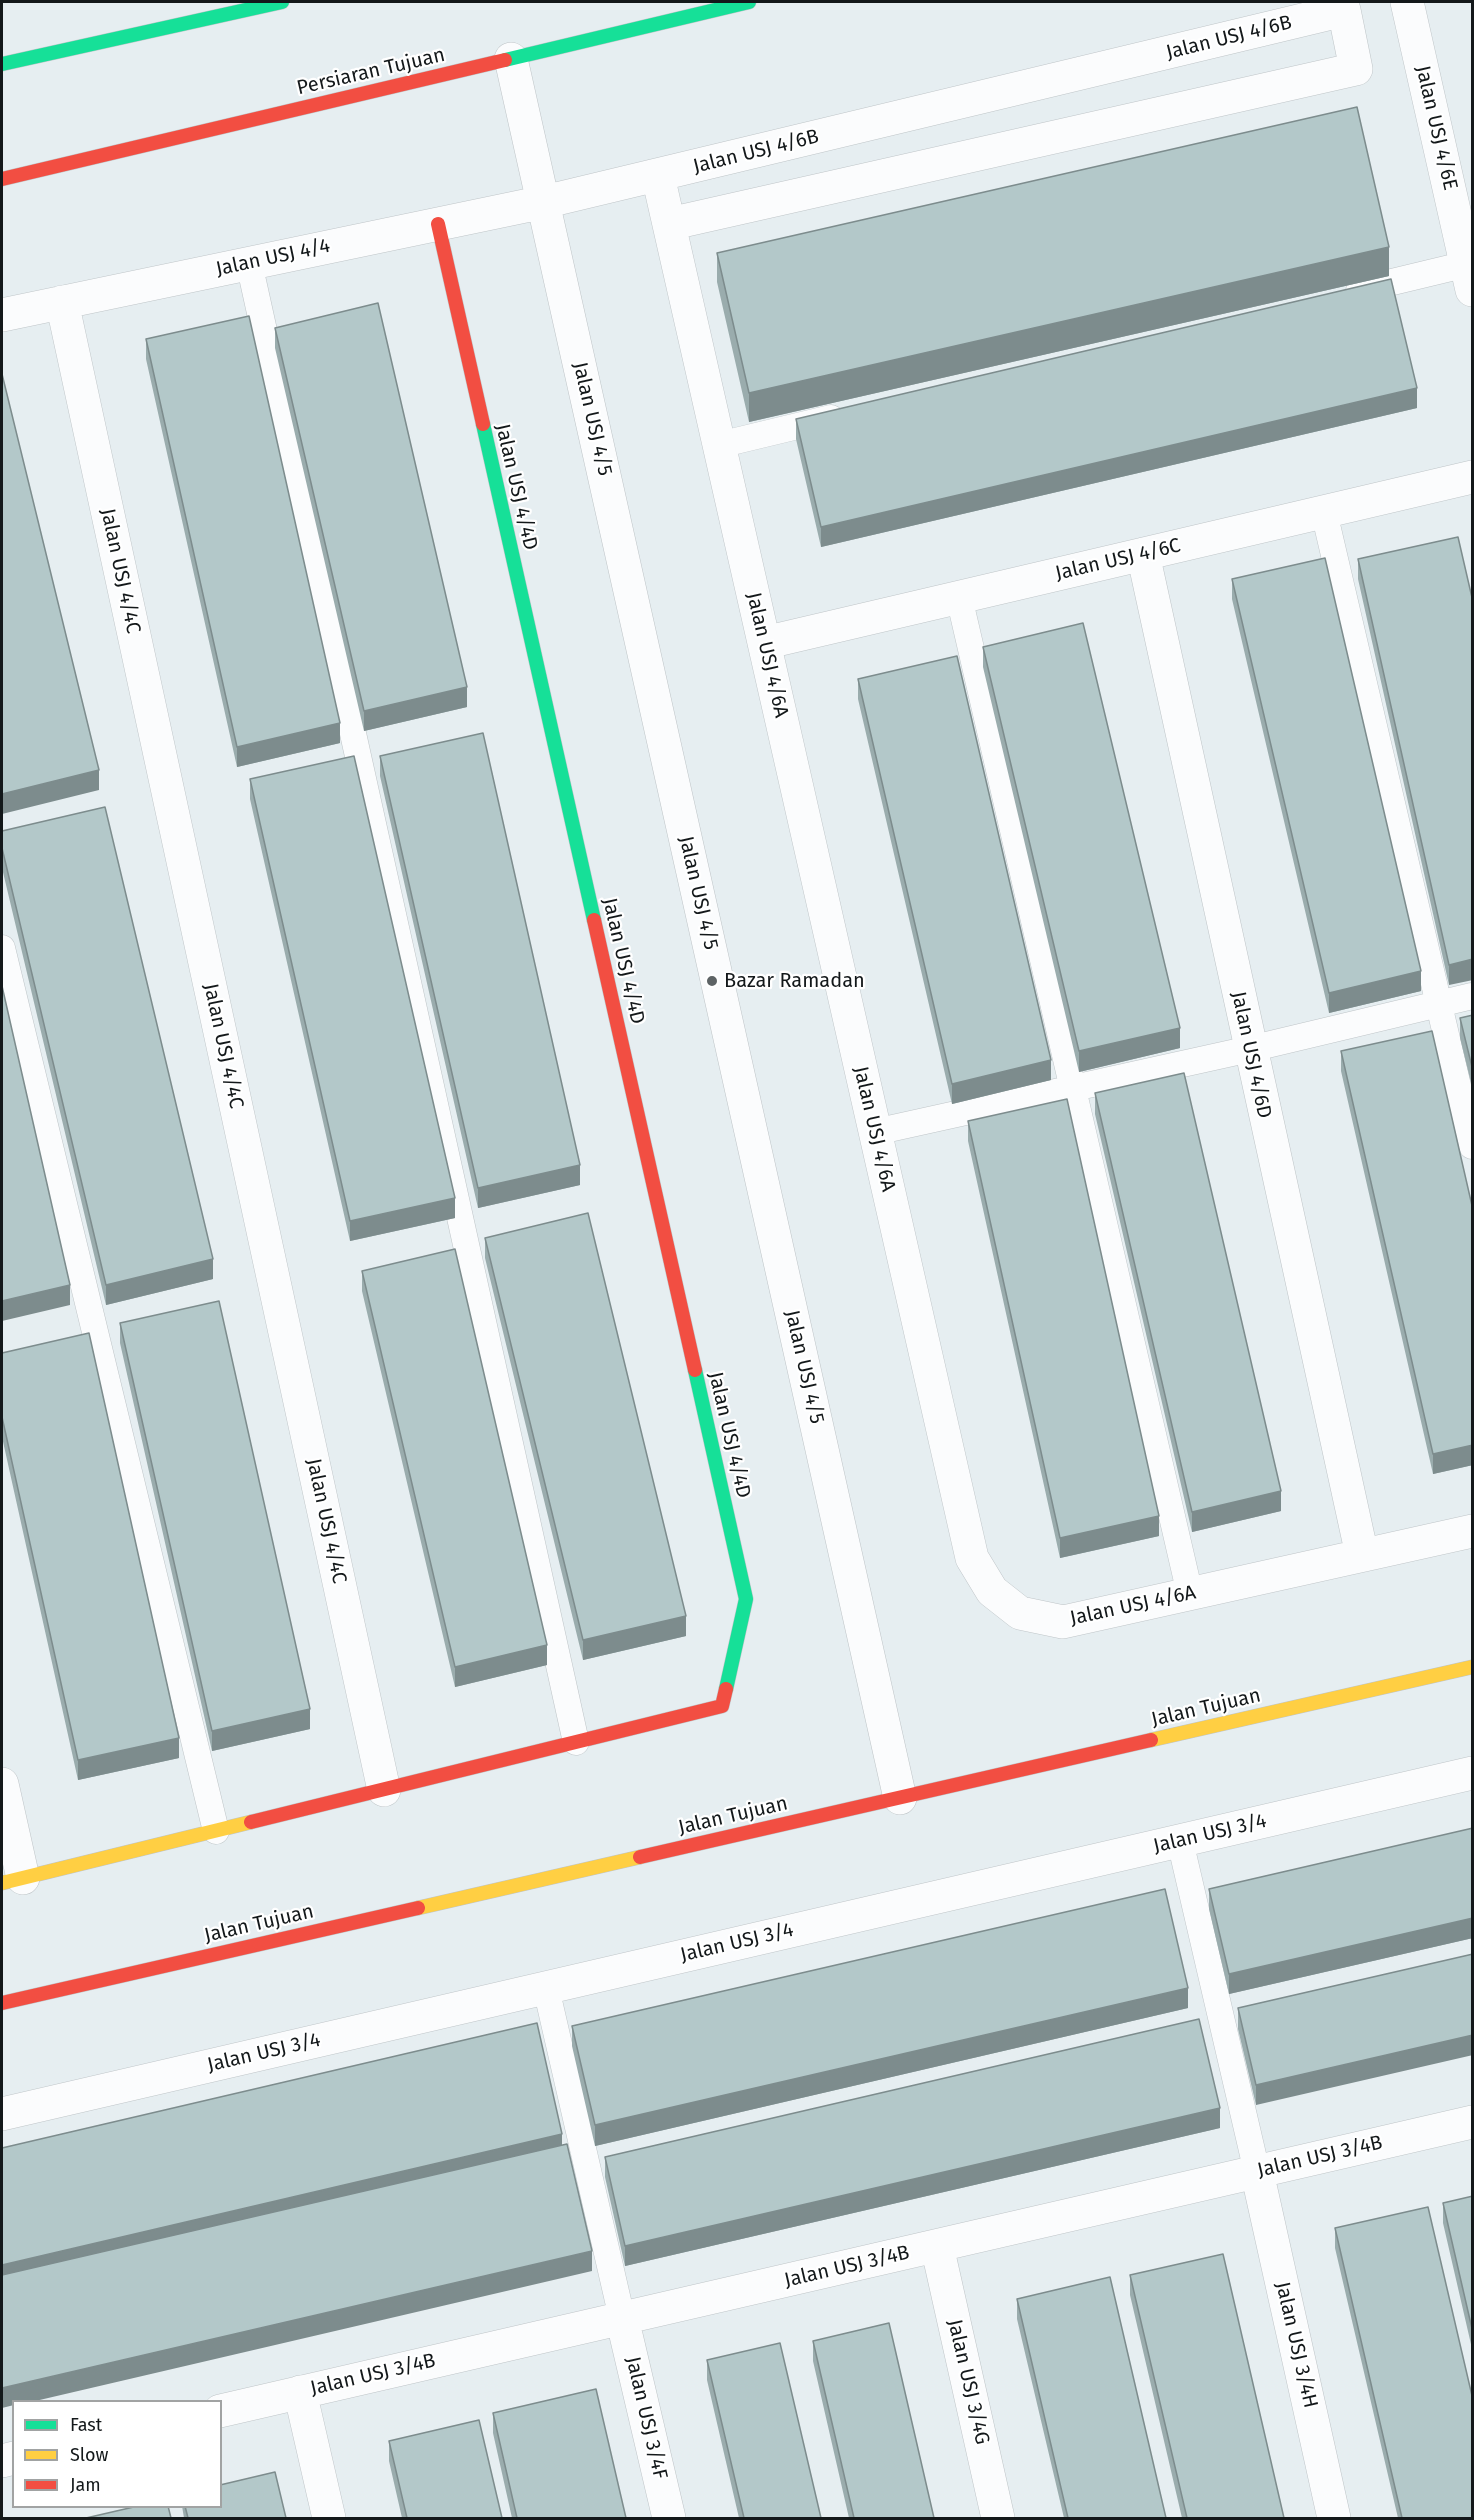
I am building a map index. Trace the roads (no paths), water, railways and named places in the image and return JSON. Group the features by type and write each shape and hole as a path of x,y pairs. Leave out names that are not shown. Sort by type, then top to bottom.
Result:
{"street":[{"path":"2,64 282,2"},
{"name":"Persiaran Tujuan","path":"2,179 749,2"},
{"name":"Jalan USJ 4/6E","path":"1407,2 1470,277"},
{"name":"Jalan USJ 4/6B","path":"544,202 1344,10 1356,69 669,224"},
{"name":"Jalan USJ 4/5","path":"511,58 900,1798"},
{"name":"Jalan USJ 4/6A","path":"657,176 972,1558 992,1591 1020,1613 1063,1622 1473,1531"},
{"name":"Jalan USJ 4/4","path":"2,315 544,202"},
{"name":"Jalan USJ 4/4D","path":"438,224 746,1599 722,1706 576,1742"},
{"name":"Jalan USJ 4/4C","path":"62,302 384,1790"},
{"name":"Jalan USJ 4/6C","path":"764,643 1473,477"},
{"name":"Jalan USJ 4/6D","path":"1143,554 1362,1555"},
{"name":"Jalan Tujuan","path":"2,2002 1473,1667"},
{"path":"2,1784 12,1881 576,1742"},
{"name":"Jalan USJ 3/4","path":"2,2114 1473,1773"},
{"name":"Jalan USJ 3/4B","path":"222,2410 1473,2122"},
{"name":"Jalan USJ 3/4H","path":"1257,2172 1334,2518"},
{"name":"Jalan USJ 3/4G","path":"937,2246 998,2518"},
{"name":"Jalan USJ 3/4F","path":"622,2318 669,2518"},
{"path":"300,2392 329,2518"}],"lane":[{"path":"249,263 576,1742"},
{"path":"1340,295 1470,277"},
{"path":"719,445 857,412"},
{"path":"1324,512 1473,1146"},
{"path":"959,597 1190,1593"},
{"path":"2,948 216,1831"},
{"path":"875,1132 1250,1049 1473,996"},
{"path":"1180,1841 1257,2172"},
{"path":"546,1988 622,2318"}],"place":[{"name":"Bazar Ramadan","path":"712,981"}]}
